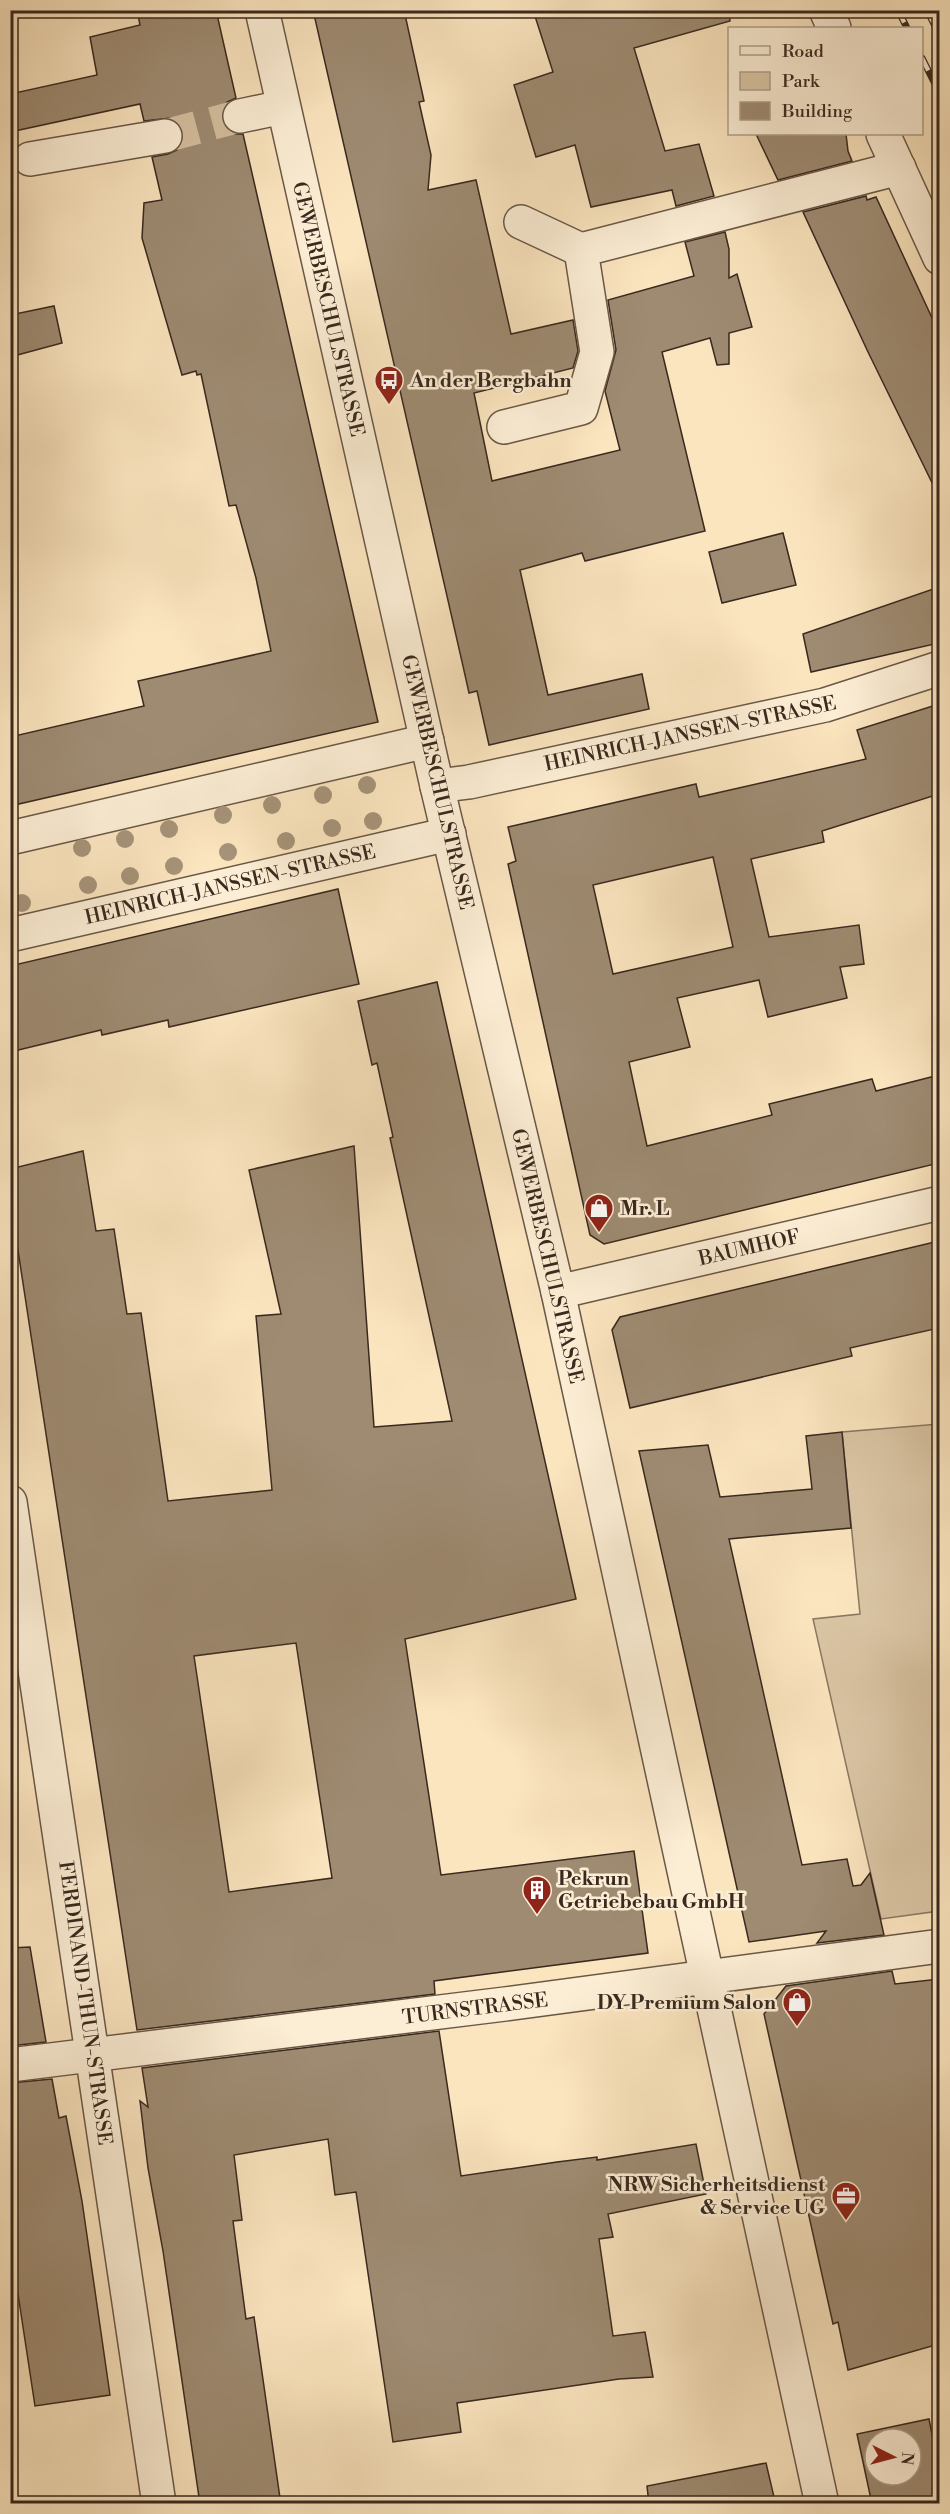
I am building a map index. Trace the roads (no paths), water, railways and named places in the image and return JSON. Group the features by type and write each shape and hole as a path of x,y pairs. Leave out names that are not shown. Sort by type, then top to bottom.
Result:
{"street":[{"name":"GEWERBESCHULSTRASSE","path":"262,10 437,786 558,1292 822,2504"},
{"path":"826,10 834,27"},
{"path":"240,116 283,107"},
{"path":"883,135 939,258"},
{"path":"30,159 165,136"},
{"path":"521,222 580,250 899,168"},
{"path":"504,427 581,408 597,352 580,250"},
{"name":"HEINRICH-JANSSEN-STRASSE","path":"437,786 481,779 825,705 939,668"},
{"path":"10,838 427,741"},
{"name":"HEINRICH-JANSSEN-STRASSE","path":"10,935 449,834"},
{"name":"BAUMHOF","path":"558,1292 939,1203"},
{"name":"FERDINAND-THUN-STRASSE","path":"10,1502 159,2504"},
{"name":"TURNSTRASSE","path":"10,2065 706,1978 939,1946"}],"tunnel":[{"path":"165,136 240,116"}],"railway":[{"path":"898,10 906,27"},
{"path":"927,10 940,36"},
{"path":"923,60 940,94"}],"place":[{"name":"An der Bergbahn","path":"389,406"},
{"name":"Mr. L","path":"599,1234"},
{"name":"Pekrun Getriebebau GmbH","path":"537,1916"},
{"name":"DY Premium Salon","path":"797,2028"},
{"name":"NRW Sicherheitsdienst & Service UG","path":"846,2222"}]}
